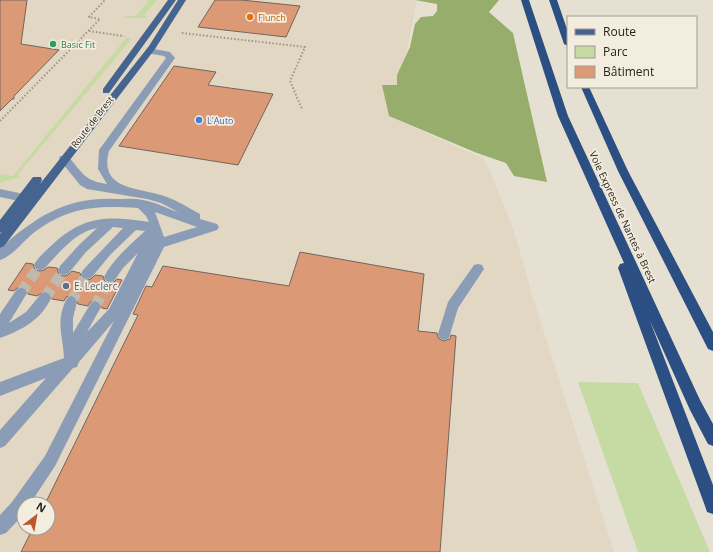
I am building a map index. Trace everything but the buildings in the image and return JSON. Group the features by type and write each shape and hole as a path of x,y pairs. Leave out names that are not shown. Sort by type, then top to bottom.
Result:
{"highway":[{"name":"Voie Express de Nantes à Brest","path":"525,0 563,116 581,159 713,439"},
{"path":"553,0 567,41"},
{"name":"Voie Express de Nantes à Brest","path":"585,88 623,171 713,345"},
{"path":"581,159 713,506"}],"main road":[{"name":"Route de Brest","path":"0,242 28,199 146,39 172,0"},
{"name":"Route de Brest","path":"0,228 64,159 149,51 182,0"}],"lane":[{"path":"122,192 105,177 100,165 101,158 104,150 171,58 167,54 149,51"},
{"path":"64,159 84,182 91,186 164,200 213,227"},
{"path":"0,193 28,199"},
{"path":"0,255 44,219 71,206 101,202 141,204 177,217 213,227"},
{"path":"0,527 18,508 50,461 160,243 155,228 155,220 141,204"},
{"path":"40,265 61,243 84,226 112,222 155,228"},
{"path":"64,270 82,250 112,222"},
{"path":"87,274 106,251 134,225"},
{"path":"160,243 213,227"},
{"path":"110,278 119,264 155,228"},
{"path":"0,441 71,356 113,313 133,276 155,228"},
{"path":"444,334 452,306 478,269"},
{"path":"0,325 21,293"},
{"path":"0,332 22,324 30,318 45,298"},
{"path":"71,302 66,313 65,330 71,356"},
{"path":"0,389 71,356 95,307"}],"path":[{"path":"0,121 100,19 89,17 105,0"},
{"path":"89,31 119,35"},
{"path":"163,31 305,47 290,81 302,109"}],"shaded area":[{"path":"0,0 417,0 399,92 389,116 484,159 514,231 533,298 614,552 0,552"}],"green space":[{"path":"149,0 157,0 144,15 147,16 146,18 128,18 123,16 136,16"},
{"path":"415,0 499,0 489,12 513,33 547,182 514,176 506,163 477,153 389,116 382,85 397,85 397,75 410,47 415,24 421,17 433,16 437,11 437,4"},
{"path":"127,37 131,39 125,47 18,174 19,177 0,183 0,174 13,176"},
{"path":"578,382 638,383 710,552 638,552"}],"tunnel":[{"path":"21,293 40,265"},
{"path":"45,298 64,270"},
{"path":"71,302 87,274"},
{"path":"95,307 110,277"}],"place":[{"name":"Flunch","path":"250,17"},
{"name":"Basic Fit","path":"53,44"},
{"name":"L'Auto","path":"199,120"},
{"name":"E. Leclerc","path":"66,286"}]}
